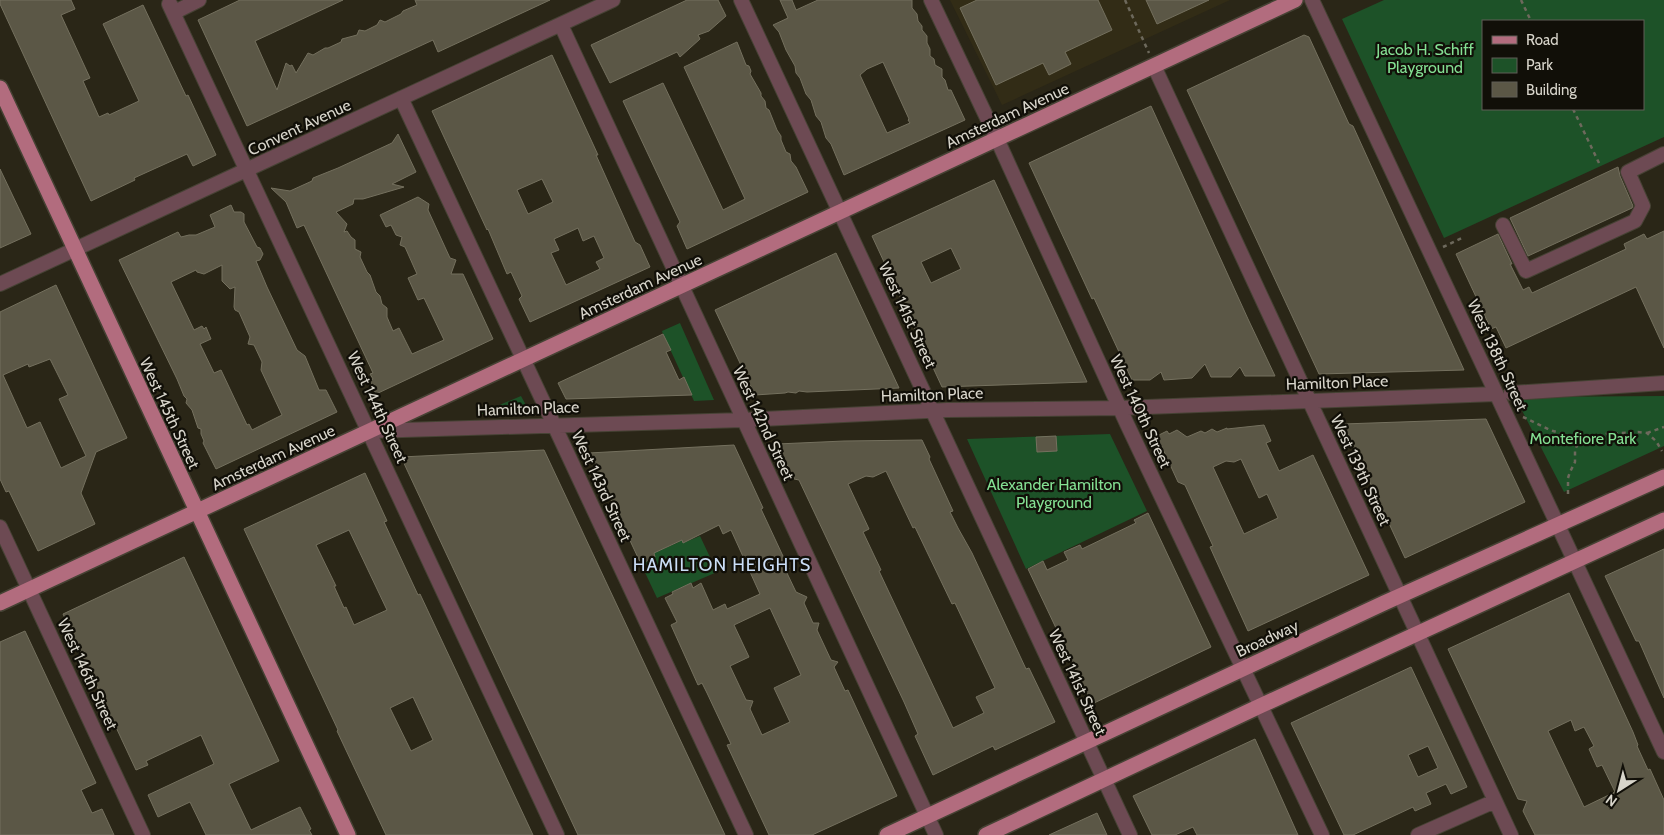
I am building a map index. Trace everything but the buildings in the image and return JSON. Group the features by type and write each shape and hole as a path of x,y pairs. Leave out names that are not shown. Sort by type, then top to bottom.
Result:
{"main road":[{"name":"Amsterdam Avenue","path":"0,603 1295,0"},
{"name":"West 145th Street","path":"0,88 348,835"},
{"name":"Broadway","path":"887,835 1400,596 1664,477"},
{"path":"986,835 1260,706 1664,520"}],"street":[{"name":"West 144th Street","path":"199,0 175,12 169,4 557,835"},
{"name":"Convent Avenue","path":"0,284 613,0"},
{"name":"West 141st Street","path":"741,0 1130,835"},
{"name":"West 140th Street","path":"931,0 1120,408 1322,835"},
{"name":"West 138th Street","path":"1312,0 1664,752"},
{"name":"West 142nd Street","path":"561,25 936,835"},
{"name":"West 139th Street","path":"1154,66 1511,835"},
{"name":"West 143rd Street","path":"401,98 746,835"},
{"path":"1503,224 1526,272 1635,221 1643,206 1628,172 1664,154"},
{"path":"1511,393 1664,383"},
{"name":"Hamilton Place","path":"370,431 743,420 933,411 1120,408 1496,394"},
{"name":"West 146th Street","path":"0,527 143,835"},
{"path":"1418,835 1495,801"}],"path":[{"path":"1125,0 1154,66"},
{"path":"1521,0 1531,20"},
{"path":"1573,110 1599,163"},
{"path":"1443,247 1462,238"},
{"path":"1523,417 1550,430 1582,440 1606,434 1646,433 1664,427"},
{"path":"1646,433 1656,441 1662,451"},
{"path":"1568,494 1567,486 1570,472 1575,462 1575,450 1579,439"}],"shaded area":[{"path":"950,0 1230,0 1002,105"}],"green space":[{"name":"Jacob H. Schiff Playground","path":"1384,0 1664,0 1664,137 1444,238 1342,19"},
{"path":"680,323 714,400 694,401 663,334 662,331"},
{"path":"521,396 528,409 478,414"},
{"name":"Montefiore Park","path":"1664,396 1664,446 1564,492 1515,397"},
{"name":"Alexander Hamilton Playground","path":"1110,434 1147,511 1026,569 967,439"},
{"path":"700,536 717,572 657,598 641,564 655,557 654,553 679,542 681,539 683,543"}],"district":[{"name":"HAMILTON HEIGHTS","path":"722,565"}]}
